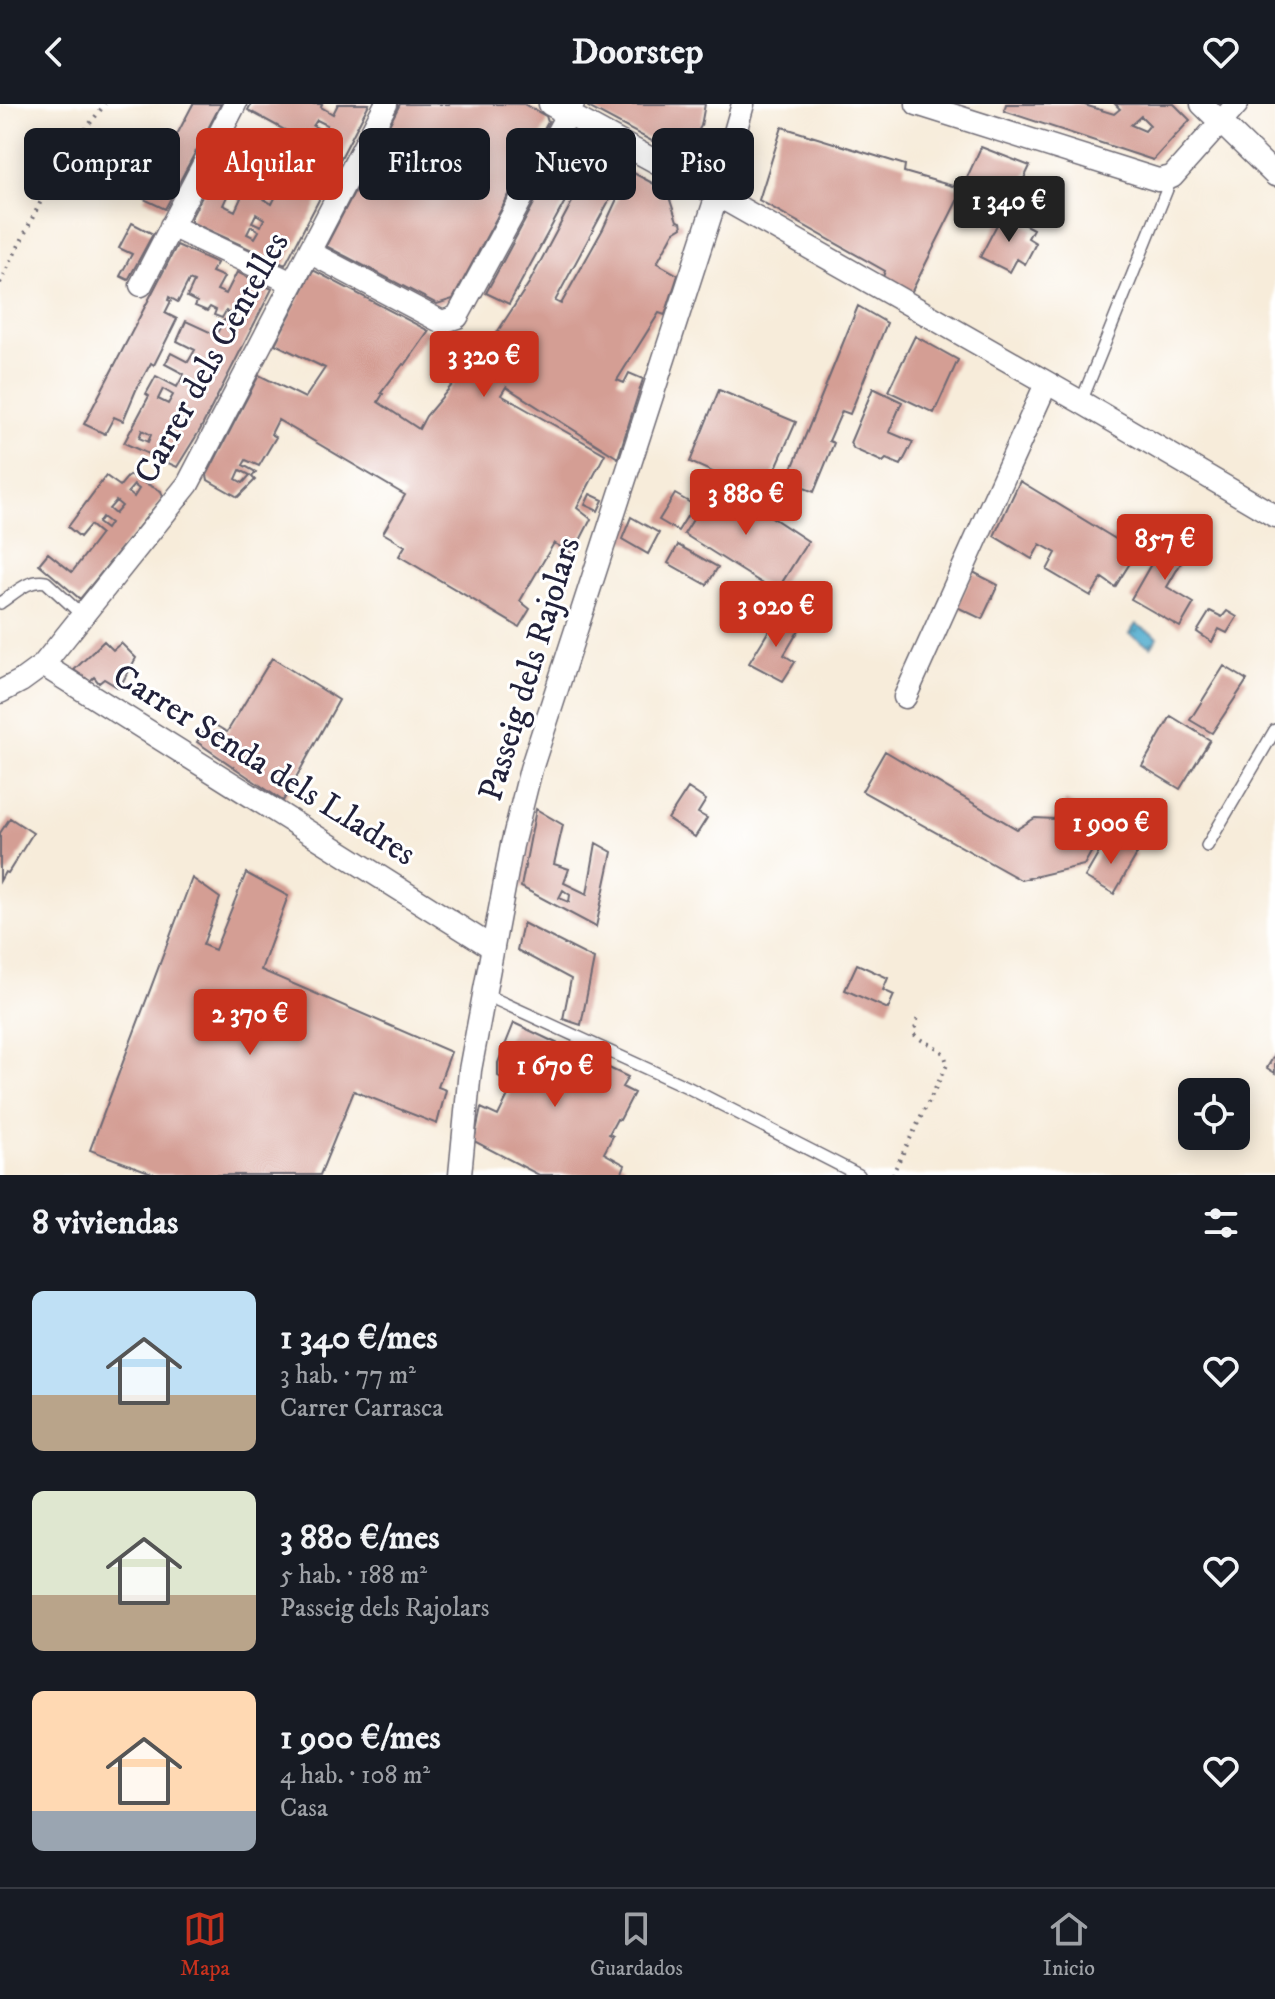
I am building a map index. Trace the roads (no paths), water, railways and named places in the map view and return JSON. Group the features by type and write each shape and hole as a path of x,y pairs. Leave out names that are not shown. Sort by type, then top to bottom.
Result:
{"street":[{"path":"141,285 235,104"},
{"name":"Carrer dels Centelles","path":"43,665 188,484 386,104"},
{"name":"Passeig dels Rajolars","path":"736,128 743,104"},
{"path":"917,104 1158,180 1172,177 1237,104"},
{"path":"1202,104 1275,175"},
{"path":"309,252 442,322 457,317 563,107 652,158"},
{"name":"Passeig dels Rajolars","path":"460,1175 470,1070 512,845 531,769 715,200"},
{"path":"726,200 1275,516"},
{"path":"171,226 292,283"},
{"path":"905,697 1046,384"},
{"path":"0,692 43,665"},
{"name":"Carrer Senda dels Lladres","path":"43,665 493,948"}],"lane":[{"path":"1081,402 1172,177"},
{"path":"0,603 39,580 46,582 83,616"},
{"path":"1207,846 1275,730"},
{"path":"486,995 687,1087 859,1175"}],"water":[{"path":"1136,624 1158,637 1151,647 1129,634"}]}
